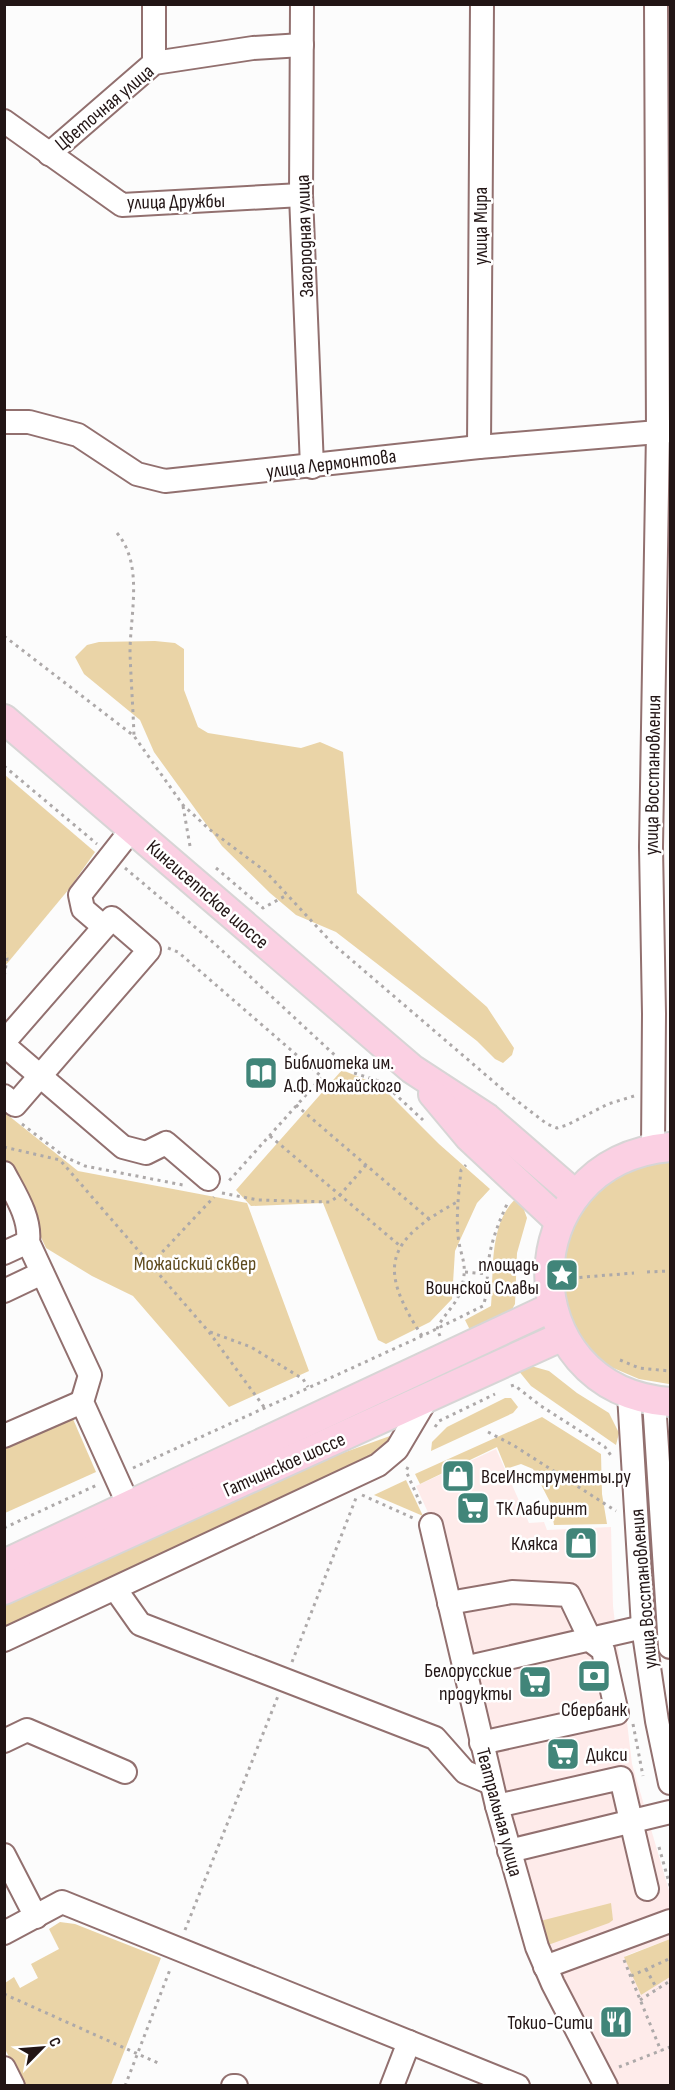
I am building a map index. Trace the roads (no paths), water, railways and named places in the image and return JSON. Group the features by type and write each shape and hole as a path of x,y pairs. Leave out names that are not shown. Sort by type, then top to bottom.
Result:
{"main road":[{"name":"Кингисеппское шоссе","path":"7,727 132,829 412,1069 487,1118 576,1195"},
{"name":"Кингисеппское шоссе","path":"412,1069 469,1137 559,1221"},
{"path":"651,1399 593,1372 576,1356 563,1336 552,1307 548,1278 550,1249 559,1221 576,1195 595,1175 613,1163 662,1148"},
{"name":"Гатчинское шоссе","path":"4,1564 552,1307"},
{"name":"Гатчинское шоссе","path":"4,1590 563,1336"}],"street":[{"path":"154,4 154,63"},
{"name":"Загородная улица","path":"302,4 301,195 312,467"},
{"name":"улица Мира","path":"479,447 482,4"},
{"name":"улица Восстановления","path":"656,4 664,237 664,431 661,847 654,1014 662,1148"},
{"name":"Цветочная улица","path":"49,154 154,63 253,48 302,45"},
{"name":"улица Дружбы","path":"4,121 122,205 301,195"},
{"name":"улица Лермонтова","path":"4,422 29,422 78,435 137,474 165,481 312,467 479,447 664,431"},
{"path":"104,927 83,909 80,899 82,891 132,829"},
{"path":"4,1096 15,1105 40,1076 149,950 112,918 4,1043 40,1076 123,1147 146,1153 166,1143 208,1179"},
{"path":"4,1173 23,1211 29,1232 28,1242 90,1375 82,1402 129,1506"},
{"path":"4,1253 28,1242"},
{"path":"4,1291 42,1273"},
{"name":"улица Восстановления","path":"651,1399 643,1628 657,1721 670,1783"},
{"name":"улица Восстановления","path":"651,1399 670,1647"},
{"path":"4,1640 116,1590 378,1465 397,1449 426,1400"},
{"path":"4,1436 82,1402"},
{"name":"Театральная улица","path":"431,1525 481,1743 509,1851 545,1967 603,2080"},
{"path":"116,1590 140,1624 435,1738 465,1772 491,1783"},
{"path":"449,1603 512,1592 569,1595 591,1641 603,1650 617,1713 481,1743"},
{"path":"464,1668 643,1628"},
{"path":"4,1741 27,1730 125,1772"},
{"path":"497,1806 621,1778 647,1889"},
{"path":"509,1851 670,1812"},
{"path":"4,1855 36,1917"},
{"path":"4,1933 62,1902 518,2085"},
{"path":"545,1967 670,1921"},
{"path":"392,2085 409,2042"},
{"path":"4,2068 13,2085"}],"place":[{"name":"Библиотека им. А.Ф. Можайского","path":"261,1073"},
{"name":"площадь Воинской Славы","path":"562,1275"},
{"name":"ВсеИнструменты.ру","path":"458,1476"},
{"name":"ТК Лабиринт","path":"473,1508"},
{"name":"Клякса","path":"581,1543"},
{"name":"Сбербанк","path":"594,1676"},
{"name":"Белорусские продукты","path":"535,1682"},
{"name":"Дикси","path":"563,1754"},
{"name":"Токио-Сити","path":"616,2022"}],"park label":[{"name":"Можайский сквер","path":"195,1263"}]}
